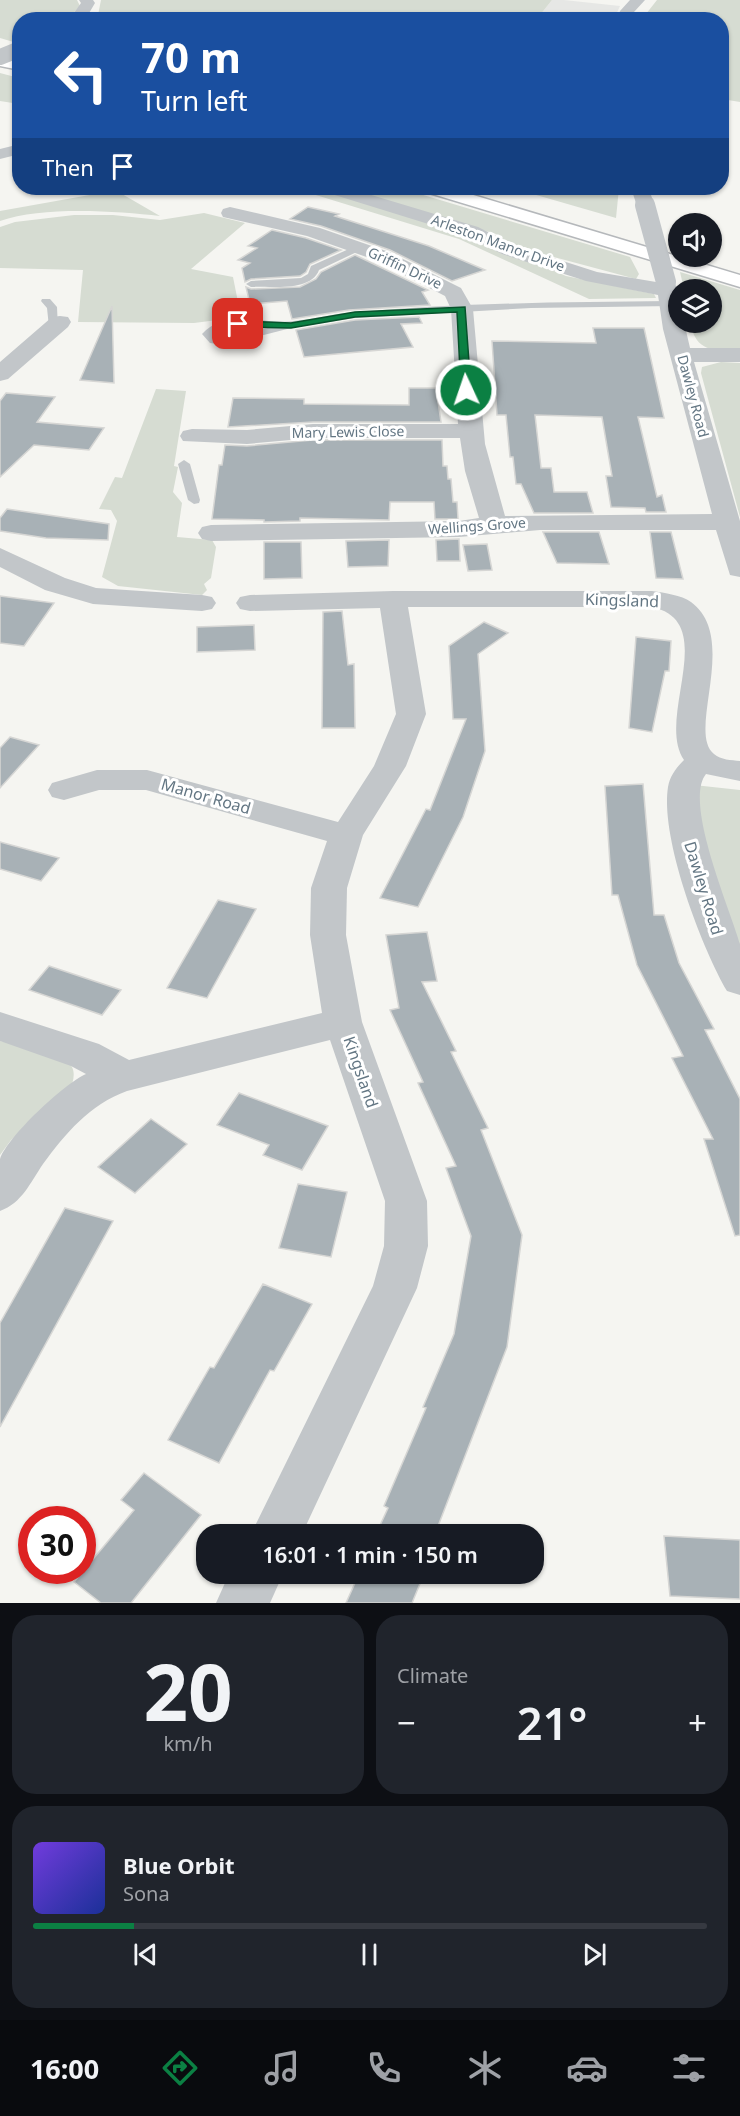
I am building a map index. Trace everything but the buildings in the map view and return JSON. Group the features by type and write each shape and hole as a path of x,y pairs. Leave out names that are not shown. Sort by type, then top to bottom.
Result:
{"highway":[{"path":"455,195 740,281"},
{"path":"510,195 668,241"},
{"path":"722,256 740,262"}],"street":[{"path":"627,12 638,0"},
{"name":"Arleston Manor Drive","path":"354,195 471,231 509,250 593,278 667,292"},
{"name":"Dawley Road","path":"642,196 740,569"},
{"name":"Griffin Drive","path":"230,213 360,247 438,282 454,292 462,309"},
{"path":"243,235 266,221"},
{"path":"462,309 468,431 485,501 494,523"},
{"path":"0,374 57,324"},
{"path":"682,355 740,355"},
{"name":"Mary Lewis Close","path":"184,464 192,427 248,437 313,431 468,431"},
{"name":"Wellings Grove","path":"221,538 459,529 494,523 684,520 727,523"},
{"path":"0,556 55,584 93,596 202,603"},
{"name":"Kingsland","path":"250,603 393,599 652,599 671,602 685,609 693,619 701,661 688,735 694,752 701,761"},
{"name":"Kingsland","path":"281,1524 395,1288 406,1246 406,1201 343,1022 328,935 328,888 346,835 390,766 411,714 393,599"},
{"path":"701,761 740,771"},
{"name":"Dawley Road","path":"701,761 688,774 684,788 688,841 720,941 740,981"},
{"name":"Manor Road","path":"64,790 97,780 147,780 346,835"},
{"path":"0,1193 25,1156 58,1117 94,1088 125,1076 343,1022"},
{"path":"0,1026 85,1055 125,1076"},
{"path":"242,1603 252,1584"}],"lane":[{"path":"251,284 303,281 312,276 315,268 360,247"},
{"path":"291,325 238,324 217,328 207,334 207,338 225,342 291,325 355,315 462,309 667,292"},
{"path":"46,301 52,307 57,324"},
{"path":"184,464 194,500"}],"shaded area":[{"path":"0,0 77,0 80,6 74,12 12,12 12,42 0,38"},
{"path":"101,0 552,0 542,12 99,12"},
{"path":"552,0 620,6 617,12 542,12"},
{"path":"657,0 740,0 740,102 729,100 729,12 648,12"},
{"path":"0,73 12,76 12,103 0,101"},
{"path":"90,195 124,195 160,216 79,211 37,213 0,221 0,211"},
{"path":"316,195 338,195 462,232 566,276 654,294 656,298 589,299 459,239"},
{"path":"366,195 423,195 630,257 639,274 636,279 509,245 496,234"},
{"path":"536,195 618,195 616,218"},
{"path":"204,213 245,223 191,269 233,277 241,317 194,323 78,322 83,270 0,268 0,227 15,222 74,215 113,215 160,220"},
{"path":"680,272 703,279 682,279"},
{"path":"722,285 740,290 740,352 707,348 697,340 693,333 722,333"},
{"path":"721,362 740,363 740,517 701,373 702,367"},
{"path":"156,389 186,391 174,466 178,467 173,492 182,503 177,537 212,540 216,547 211,578 204,584 207,590 202,595 118,586 102,577 117,521 111,510 99,509 115,477 122,478"},
{"path":"694,785 740,790 740,967 709,862"},
{"path":"0,1041 60,1057 68,1062 74,1073 70,1091 11,1140 0,1155"}],"route":[{"path":"238,324 291,325 355,315 462,309 466,390"}]}
